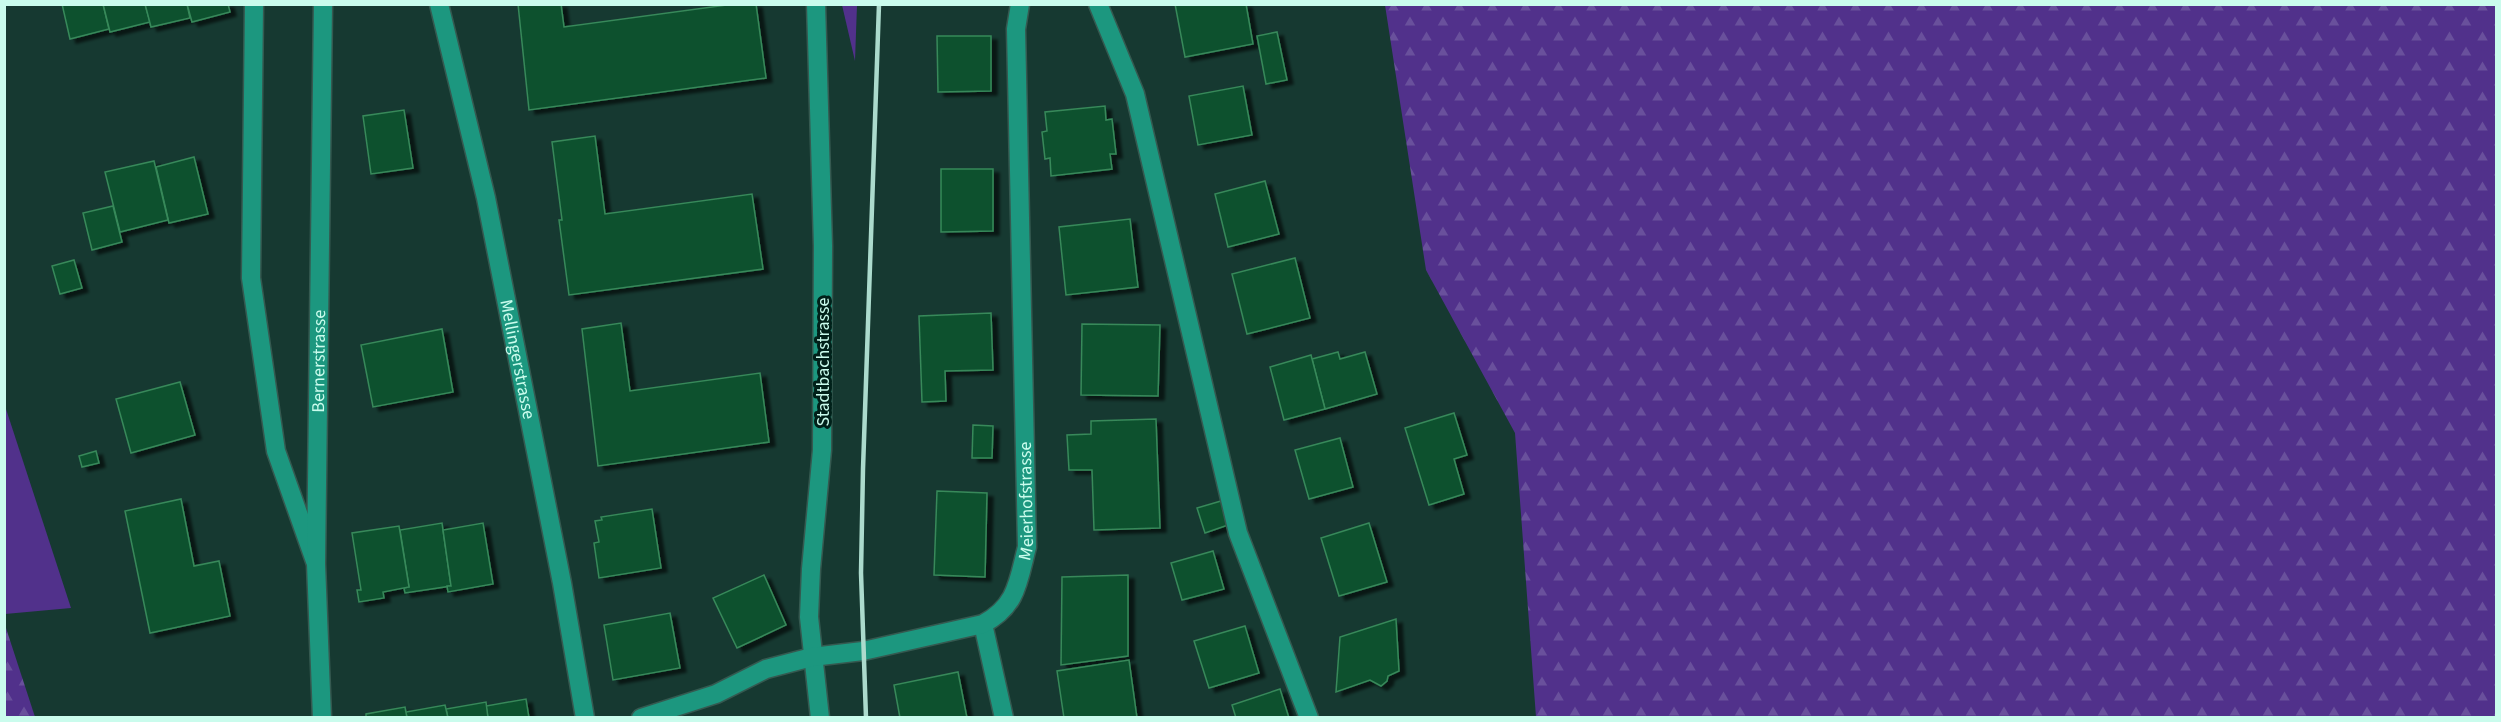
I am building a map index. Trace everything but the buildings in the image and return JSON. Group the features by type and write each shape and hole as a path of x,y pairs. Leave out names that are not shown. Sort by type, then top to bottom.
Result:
{"street":[{"path":"254,4 251,278 276,451 316,564"},
{"name":"Bernerstrasse","path":"322,717 316,564 323,4"},
{"name":"Mellingerstrasse","path":"439,4 486,198 562,583 585,717"},
{"name":"Stadtbachstrasse","path":"816,4 823,246 822,438 809,617 820,717"},
{"name":"Meierhofstrasse","path":"641,717 716,694 766,669 812,657 863,651 983,624 999,615 1015,593 1027,547 1016,29 1020,4"},
{"path":"1098,4 1135,94 1238,533 1309,717"},
{"path":"983,624 1004,717"}],"green space":[{"path":"842,5 857,5 855,61"},
{"path":"1385,5 2496,5 2496,717 1536,717 1515,433 1426,270"},
{"path":"5,406 71,608 5,614"},
{"path":"5,625 35,717 5,717"}],"railway":[{"path":"866,718 861,573 879,4"}]}
